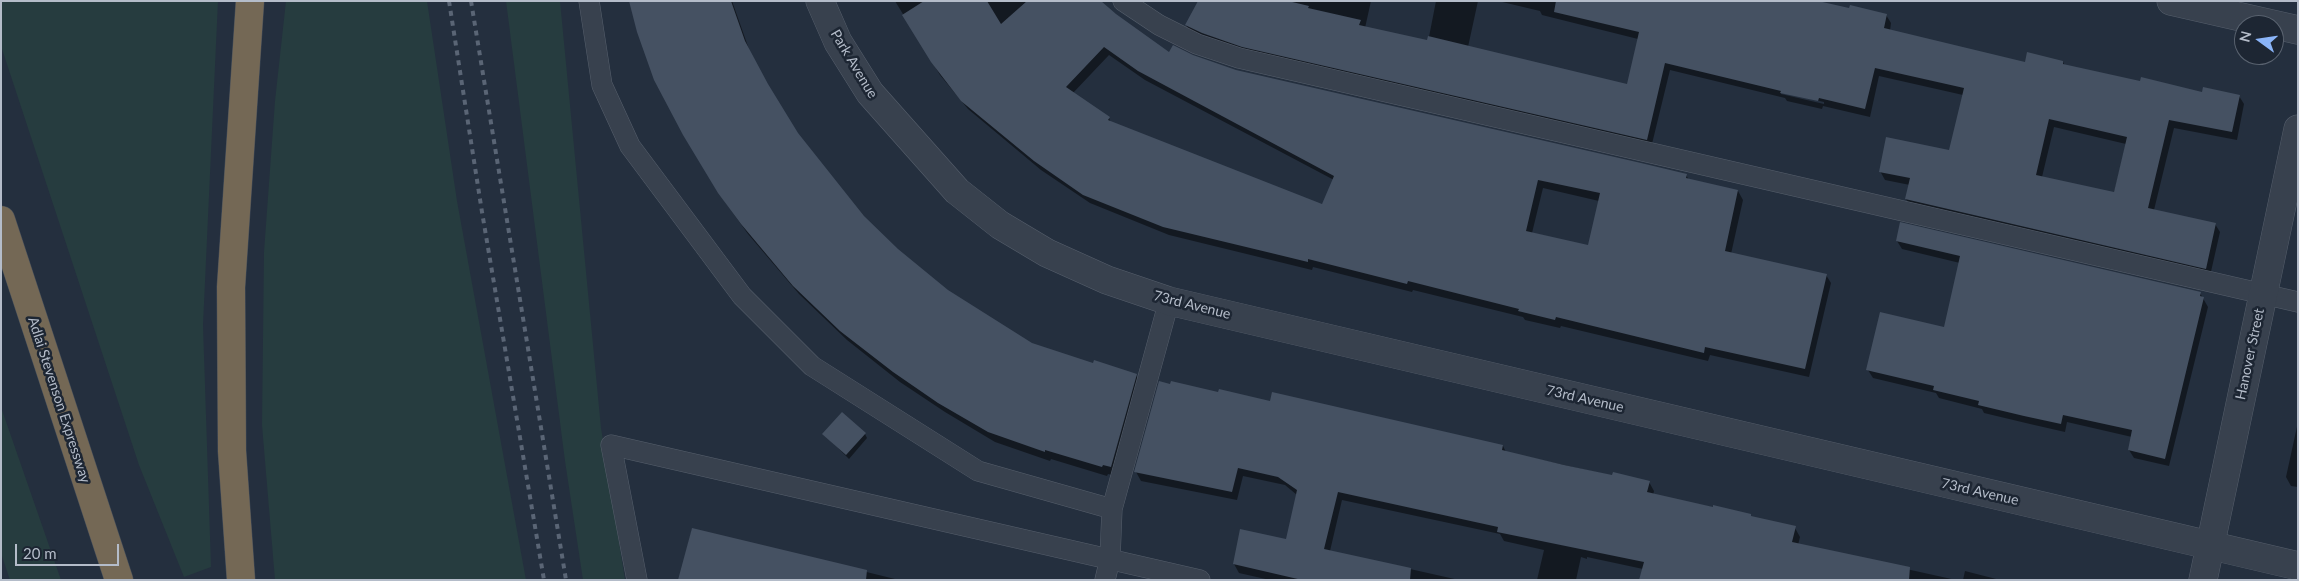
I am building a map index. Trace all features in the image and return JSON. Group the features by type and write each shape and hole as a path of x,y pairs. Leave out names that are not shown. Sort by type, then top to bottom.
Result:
{"highway":[{"path":"241,580 232,451 231,287 250,1"},
{"name":"Adlai Stevenson Expressway","path":"1,220 119,580"}],"street":[{"name":"Park Avenue","path":"820,1 838,42 870,93 914,145"},
{"path":"2172,1 2298,30"},
{"name":"Hanover Street","path":"2203,580 2298,129"},
{"name":"73rd Avenue","path":"914,145 957,190 1000,225 1047,254 1106,280 1169,301 2298,566"}],"lane":[{"path":"589,1 602,85 630,146 742,296 812,366 978,471 1112,509"},
{"path":"1124,1 1159,25 1197,44 1240,58 2298,302"},
{"path":"1105,580 1110,559 1112,509 1169,301"},
{"path":"636,580 611,445 1200,580"}],"green space":[{"path":"1,1 218,1 203,325 211,567 184,577 139,465 1,46"},
{"path":"286,1 427,1 457,201 526,580 275,580 262,425 264,252 275,101"},
{"path":"506,1 560,1 601,428 625,580 583,580 565,461"},
{"path":"1,408 61,580 10,580 1,553"}],"building":[{"path":"629,1 731,1 745,41 768,84 798,133 864,216 898,249 948,290 1032,343 1093,363 1094,360 1137,374 1111,467 1103,465 1102,467 1045,450 1045,452 988,432 938,403 893,372 840,331 793,286 741,224 718,193 683,135 654,80 637,32"},
{"path":"924,1 987,1 1001,24 1027,1 1101,1 1169,52 1173,45 1193,55 1236,70 1641,163 1687,174 1686,178 1738,190 1725,251 1827,274 1805,369 1705,347 1704,353 1556,317 1555,320 1518,311 1519,309 1408,281 1407,284 1308,259 1308,262 1163,227 1083,195 1034,161 961,101 931,62 902,15","holes":["1104,47 1138,71 1334,176 1322,204 1108,120 1110,117 1066,87","1538,180 1600,193 1588,245 1526,231"]},
{"path":"1198,1 1288,1 1309,6 1308,8 1361,20 1359,25 1427,40 1428,36 1627,84 1639,32 1554,12 1556,1 1818,1 1849,8 1850,5 1887,14 1884,28 2025,62 2027,52 2063,61 2063,64 2140,81 2141,77 2202,92 2203,87 2240,95 2232,132 2169,120 2148,208 2216,223 2206,269 1905,199 1910,178 1879,172 1886,137 1949,150 1964,88 1875,68 1865,109 1819,98 1818,101 1780,93 1781,91 1665,63 1647,140 1242,47 1185,25","holes":["2049,119 2127,137 2114,192 2036,175"]},
{"path":"1900,222 2201,292 2200,296 2204,297 2165,459 2128,450 2132,430 2063,415 2061,424 2024,416 1978,405 1979,401 1933,390 1934,386 1866,370 1880,312 1944,327 1960,256 1896,241"},
{"path":"1159,381 1170,384 1171,381 1218,392 1219,389 1270,401 1272,392 1503,445 1502,450 1564,465 1612,475 1613,472 1650,481 1647,492 1713,507 1713,505 1796,526 1792,542 1910,567 1909,580 1639,580 1644,562 1497,532 1498,527 1338,492 1324,549 1411,568 1410,580 1302,580 1233,564 1240,529 1286,539 1297,490 1278,477 1238,468 1232,492 1134,472"},
{"path":"842,412 866,433 846,455 822,434"},
{"path":"692,528 867,570 866,580 678,580"}],"railway":[{"path":"449,1 482,212 544,580"},
{"path":"471,1 566,580"}]}
